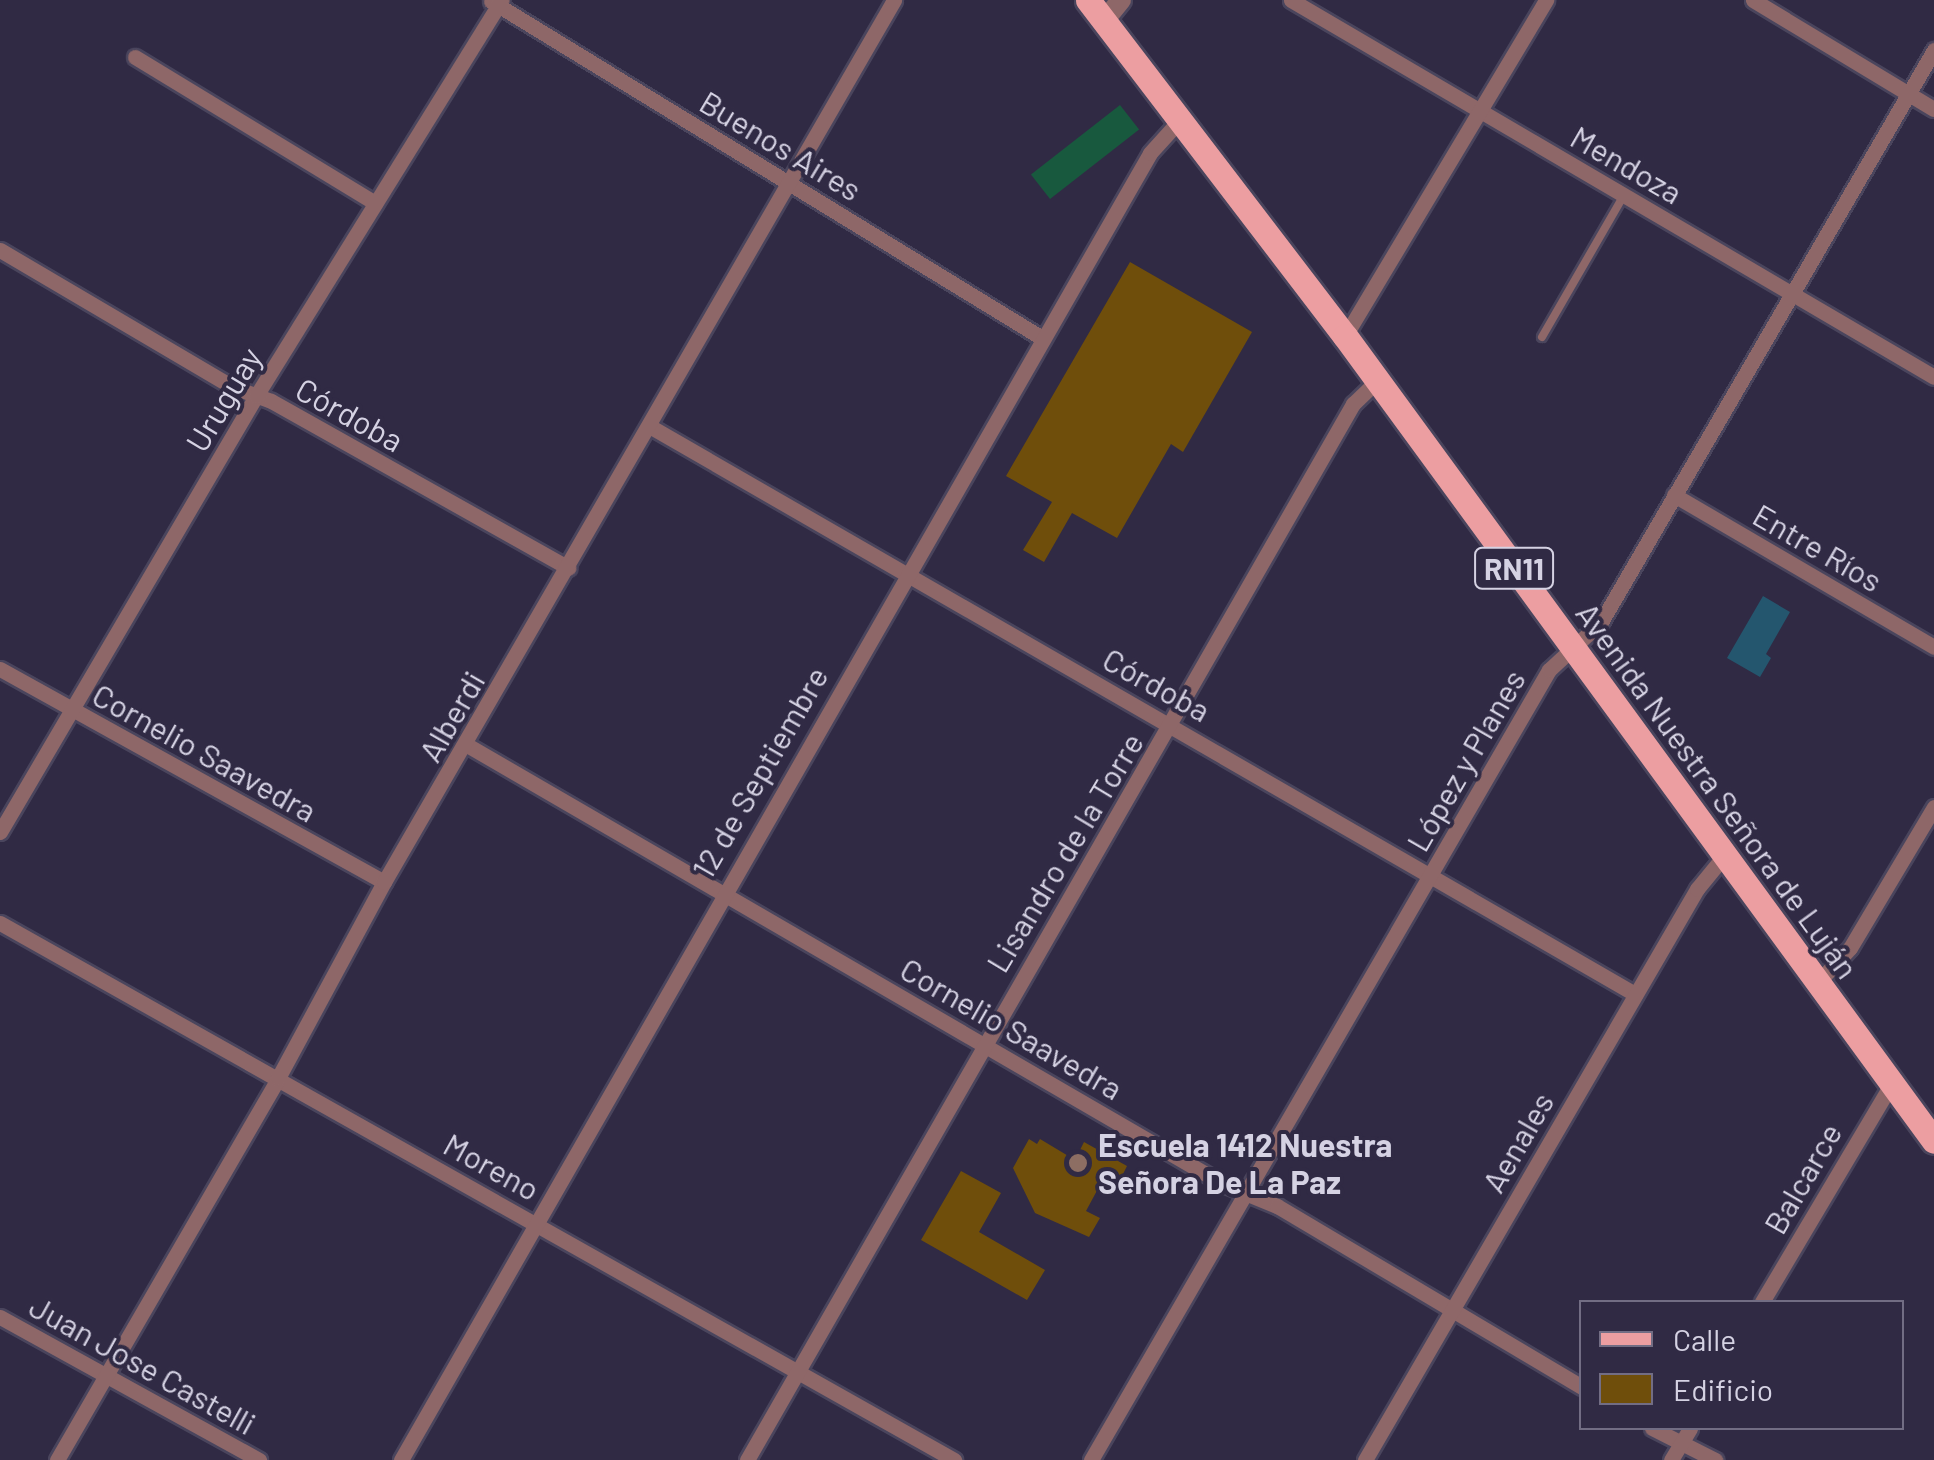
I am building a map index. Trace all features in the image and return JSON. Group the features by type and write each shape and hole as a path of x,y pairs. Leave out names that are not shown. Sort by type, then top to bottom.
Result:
{"main road":[{"name":"Avenida Nuestra Señora de Luján","path":"1088,0 1345,336 1934,1141"}],"street":[{"name":"Alberdi","path":"57,1460 278,1078 384,882 467,745 894,0"},
{"path":"1104,21 1121,0"},
{"name":"Mendoza","path":"1291,0 1934,377"},
{"path":"1345,336 1546,0"},
{"path":"1754,0 1934,109"},
{"name":"Buenos Aires","path":"497,2 1042,338"},
{"name":"Uruguay","path":"0,832 256,396 497,2"},
{"name":"López y Planes","path":"1091,1460 1549,670 1601,622 1934,50"},
{"path":"135,57 376,203"},
{"name":"12 de Septiembre","path":"401,1460 1042,338 1150,153 1179,121"},
{"name":"Córdoba","path":"2,256 233,387 256,396 568,568"},
{"name":"Lisandro de la Torre","path":"747,1460 1353,404 1377,381"},
{"name":"Córdoba","path":"651,426 906,577 1431,872 1634,994"},
{"name":"Entre Ríos","path":"1674,496 1934,647"},
{"name":"Cornelio Saavedra","path":"0,669 384,882"},
{"name":"Cornelio Saavedra","path":"467,745 1223,1184 1277,1206 1579,1385"},
{"path":"1819,982 1850,948 1934,807"},
{"name":"Aenales","path":"1365,1460 1697,888 1724,856"},
{"name":"Moreno","path":"0,923 954,1460"},
{"name":"Balcarce","path":"1763,1300 1892,1083"},
{"name":"Juan Jose Castelli","path":"0,1317 259,1460"},
{"path":"1671,1460 1685,1435 1715,1460"}],"lane":[{"path":"1542,337 1624,195"}],"green space":[{"path":"1120,105 1139,129 1050,199 1031,175"}],"water":[{"path":"1763,596 1790,612 1766,654 1771,658 1760,677 1727,658"}],"building":[{"path":"1130,262 1252,332 1183,452 1171,444 1117,538 1072,513 1044,562 1023,550 1052,502 1006,476"},
{"path":"1029,1139 1037,1144 1040,1139 1075,1160 1084,1142 1127,1166 1114,1192 1100,1185 1086,1211 1100,1218 1089,1237 1035,1213 1013,1168"},
{"path":"961,1171 1001,1193 979,1232 1045,1270 1027,1300 921,1240"}],"place":[{"name":"Escuela 1412 Nuestra Señora De La Paz","path":"1078,1163"}]}
